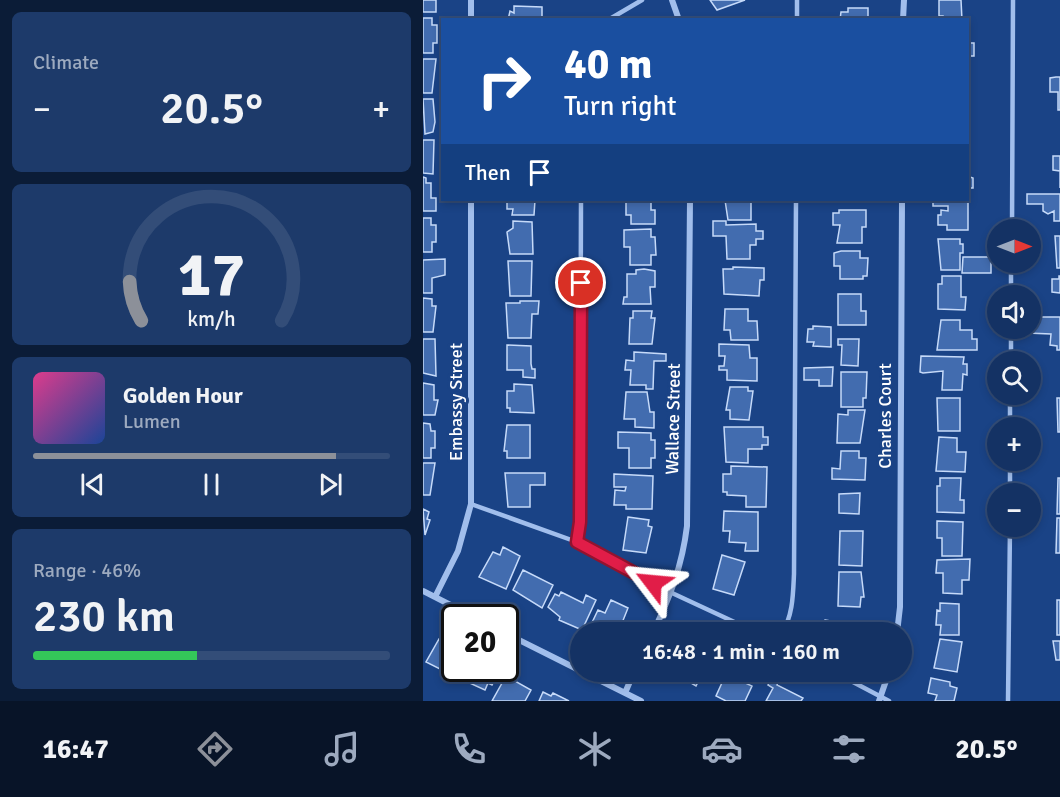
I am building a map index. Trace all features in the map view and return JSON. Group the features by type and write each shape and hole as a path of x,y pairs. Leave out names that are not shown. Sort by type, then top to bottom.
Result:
{"street":[{"path":"471,0 471,18"},
{"path":"672,0 678,18"},
{"path":"903,0 903,18"},
{"name":"Embassy Street","path":"435,597 458,552 471,504 471,201"},
{"name":"Wallace Street","path":"658,622 672,593 683,559 687,526 690,201"},
{"name":"Charles Court","path":"898,622 902,201"},
{"path":"423,591 449,604"},
{"path":"519,640 570,665"},
{"path":"604,682 641,701"},
{"path":"625,693 630,682"},
{"path":"881,698 886,682"}],"lane":[{"path":"611,18 642,0"},
{"path":"797,0 797,18"},
{"path":"1012,219 1013,0"},
{"path":"577,542 580,522 581,201"},
{"path":"788,622 793,601 794,574 796,201"},
{"path":"471,504 577,542 672,593 734,622"},
{"path":"1008,701 1010,537"},
{"path":"852,682 889,701"}],"building":[{"path":"423,0 436,0 436,12 423,12"},
{"path":"710,0 745,0 717,10"},
{"path":"939,0 961,0 962,18 939,16"},
{"path":"514,6 542,7 542,18 508,18 510,11 514,13"},
{"path":"848,8 868,8 868,18 840,18 841,12 848,12"},
{"path":"423,18 432,18 432,25 437,25 437,43 433,43 433,53 423,53"},
{"path":"969,43 974,43 974,56 969,56"},
{"path":"423,59 436,59 432,93 423,93"},
{"path":"1060,77 1060,110 1058,110 1058,92 1050,92 1050,78"},
{"path":"423,99 433,99 435,122 433,132 425,134"},
{"path":"423,140 434,140 433,174 423,173"},
{"path":"1053,156 1060,156 1060,171 1053,170"},
{"path":"423,177 426,178 426,183 431,183 431,198 436,198 436,211 423,211"},
{"path":"969,177 973,178 973,188 969,188"},
{"path":"1027,194 1060,194 1060,221 1054,221 1054,211 1048,214 1043,211 1043,204 1027,204"},
{"path":"507,201 535,201 534,215 512,215 513,209 507,209"},
{"path":"626,201 651,201 651,210 655,210 655,224 631,224 631,215 626,215"},
{"path":"725,201 751,201 751,220 728,220"},
{"path":"841,201 868,201 868,202"},
{"path":"933,201 968,201 968,230 947,230 947,225 938,225 938,215 941,215 941,210 948,211 948,206 933,206"},
{"path":"839,210 866,210 866,227 862,227 862,243 837,243 840,225 833,225 833,213 839,213"},
{"path":"423,218 431,218 431,225 436,225 436,242 432,242 432,252 423,252"},
{"path":"513,221 532,222 533,254 510,254 507,232 513,228"},
{"path":"713,221 726,221 726,225 756,224 756,231 763,231 763,239 756,239 756,245 750,245 750,259 727,259 726,236 713,236"},
{"path":"651,229 651,237 655,237 656,255 651,255 651,265 630,265 630,247 624,247 624,230"},
{"path":"1055,236 1060,236 1060,268 1057,268"},
{"path":"938,239 960,239 960,244 963,244 963,253 960,253 960,270 941,270"},
{"path":"860,251 860,258 868,258 867,276 863,276 863,279 840,279 840,266 834,266 834,253"},
{"path":"963,257 987,257 987,273 962,273"},
{"path":"445,259 445,275 432,278 432,293 423,293 423,260"},
{"path":"508,261 532,261 531,296 510,296"},
{"path":"733,267 764,268 764,280 760,280 759,296 724,294 723,269 733,269"},
{"path":"636,270 655,271 655,287 650,287 651,304 623,304 624,297 627,297 627,274 636,274"},
{"path":"942,276 961,276 961,297 966,297 965,310 938,309 938,284 942,284"},
{"path":"1059,276 1060,293 1052,292 1052,279 1059,279"},
{"path":"838,294 861,294 861,311 866,311 866,325 838,325"},
{"path":"423,298 432,299 432,306 436,306 433,332 423,332"},
{"path":"520,301 539,301 538,314 532,314 531,338 508,338 506,303 520,303"},
{"path":"725,309 748,309 748,321 757,321 758,340 731,340 730,330 724,330"},
{"path":"633,311 652,311 651,318 655,318 652,344 629,344 630,318 633,318"},
{"path":"1041,317 1060,317 1060,350 1057,350 1057,346 1050,345 1051,334 1041,334"},
{"path":"941,320 960,320 960,330 972,330 972,339 977,339 977,350 937,350"},
{"path":"813,326 831,327 831,347 813,346 814,342 807,342 808,329 813,329"},
{"path":"423,339 435,339 436,376 423,373"},
{"path":"838,339 859,339 858,366 841,365 842,345 838,345"},
{"path":"719,344 749,345 750,358 757,358 757,381 727,380 727,370 719,370 719,366 724,366 725,356 719,356"},
{"path":"507,345 531,346 531,364 532,369 535,369 535,378 523,377 523,370 507,370"},
{"path":"634,352 666,354 666,361 654,361 653,389 646,389 646,385 630,385 631,370 625,370 626,360 634,361"},
{"path":"921,356 964,357 963,364 967,364 967,375 963,374 962,390 942,390 943,371 920,372"},
{"path":"833,367 832,386 819,386 819,380 804,380 804,368"},
{"path":"841,372 867,372 866,398 863,398 863,407 841,407"},
{"path":"423,383 434,385 434,400 438,400 435,415 423,415"},
{"path":"514,384 532,385 534,413 510,412 510,408 507,408 507,391 514,391"},
{"path":"730,387 748,387 748,391 753,391 749,420 730,419 730,410 726,410"},
{"path":"626,392 647,392 650,412 654,412 654,428 635,427 635,419 624,419"},
{"path":"937,398 960,398 960,431 938,431"},
{"path":"1057,398 1060,398 1060,432 1058,432"},
{"path":"848,410 865,410 860,443 837,443 838,414 848,415"},
{"path":"423,423 430,424 431,431 435,431 435,448 431,448 431,458 423,458"},
{"path":"507,425 530,425 530,458 507,458 507,451 504,451"},
{"path":"724,427 763,427 763,437 768,437 768,445 762,445 762,449 748,449 748,463 726,462"},
{"path":"618,432 651,433 651,440 655,440 655,458 651,458 651,468 629,468 629,448 618,448"},
{"path":"939,437 957,438 957,452 966,452 965,472 936,471"},
{"path":"841,451 859,451 859,458 866,458 865,480 832,479 832,468 840,469"},
{"path":"423,463 435,463 430,495 423,495"},
{"path":"731,466 767,467 766,507 746,507 746,496 727,495 727,492 723,492 723,474 731,474"},
{"path":"505,473 545,473 545,485 530,485 530,507 508,507"},
{"path":"614,474 653,476 652,509 626,509 626,505 614,505 615,490 625,491 626,487 614,487"},
{"path":"940,478 961,478 960,500 964,500 964,513 937,512 937,486 940,486"},
{"path":"1058,478 1060,478 1060,514 1057,514"},
{"path":"860,493 859,514 839,513 839,494"},
{"path":"423,509 429,512 427,519 430,520 425,535"},
{"path":"724,511 758,512 758,551 745,551 746,543 729,542 730,531 723,531"},
{"path":"628,517 649,520 648,526 652,527 646,553 623,550"},
{"path":"1057,518 1060,518 1060,553 1056,553"},
{"path":"937,521 963,522 962,556 942,556 942,538 937,538"},
{"path":"840,531 863,531 862,566 839,565"},
{"path":"503,547 520,556 506,589 479,577 493,552 500,555"},
{"path":"722,555 745,562 734,595 713,589"},
{"path":"970,559 969,580 962,580 962,594 943,593 943,573 936,573 937,560"},
{"path":"523,570 553,585 542,608 513,590"},
{"path":"839,572 861,572 864,597 861,597 860,607 838,606"},
{"path":"561,592 583,603 586,595 596,600 586,622 570,622 570,625 559,620 560,617 548,607 555,594 559,596"},
{"path":"611,600 628,608 622,622 592,622 598,610 605,613"},
{"path":"1057,600 1060,600 1060,635 1057,635"},
{"path":"940,603 959,604 959,635 940,635 941,625 936,625"},
{"path":"439,639 441,640 441,670 426,662"},
{"path":"940,639 962,642 957,672 934,668"},
{"path":"1053,641 1060,641 1060,660 1056,660"},
{"path":"931,678 950,682 950,686 957,688 954,701 935,701 937,695 928,693"},
{"path":"467,682 494,682 492,685 488,683 485,690"},
{"path":"503,682 517,682 531,690 525,701 492,701"},
{"path":"722,682 743,682 752,686 745,701 726,701 716,696"},
{"path":"770,682 778,682 777,685 803,698 801,701 766,701 773,688 768,685"},
{"path":"543,692 551,696 553,693 569,701 539,701"}],"route":[{"path":"581,283 580,522 577,542 653,583"}]}
